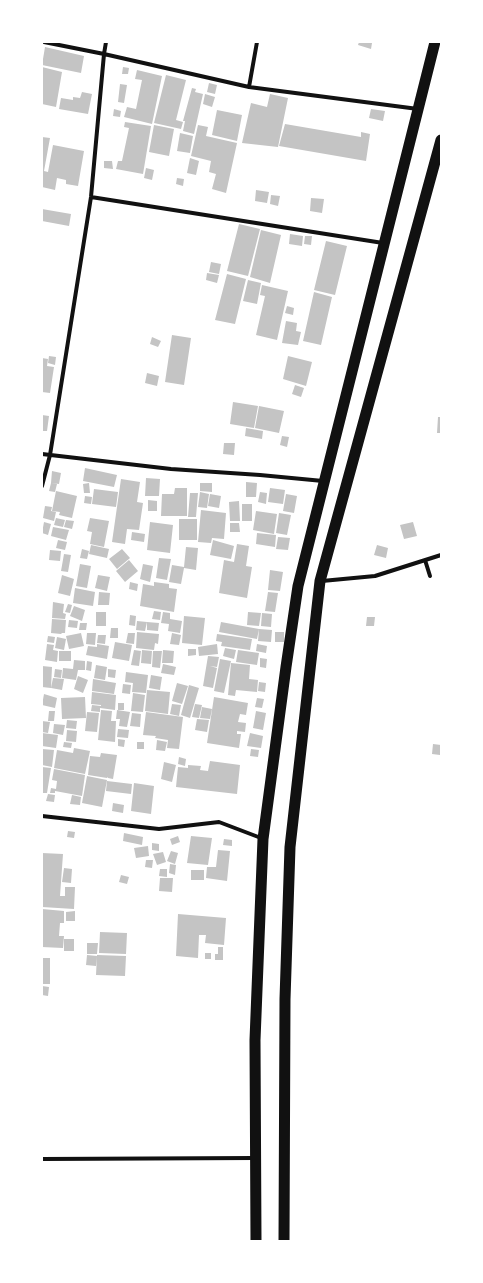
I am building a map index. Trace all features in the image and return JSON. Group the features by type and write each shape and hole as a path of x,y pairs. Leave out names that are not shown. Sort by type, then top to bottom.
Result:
{"highway":[{"path":"256,1241 255,1040 263,839 298,586 323,481 353,370 435,42"},
{"path":"284,1241 285,999 290,847 320,581 441,140"}],"street":[{"path":"44,42 249,87 418,109"},
{"path":"42,486 50,455 91,197 106,42"},
{"path":"249,87 257,42"},
{"path":"91,197 385,243"},
{"path":"42,454 171,469 323,481"},
{"path":"320,581 375,576 441,555"},
{"path":"425,560 430,576"},
{"path":"42,816 159,829 219,822 263,839"},
{"path":"42,1160 256,1158"}],"building":[{"path":"359,42 372,43 371,49 358,45"},
{"path":"45,47 84,56 81,73 42,65"},
{"path":"42,67 62,72 56,107 42,104"},
{"path":"123,67 129,68 128,74 122,74"},
{"path":"137,70 162,76 152,124 124,117 127,107 136,109 142,80 135,79"},
{"path":"166,75 186,80 176,120 183,122 181,129 154,123"},
{"path":"209,83 217,85 215,94 207,92"},
{"path":"120,84 127,85 124,103 118,102"},
{"path":"192,88 196,89 195,92 203,94 194,134 183,131 185,121 183,121"},
{"path":"82,92 92,94 88,114 59,109 61,98 73,100 73,97 80,98"},
{"path":"205,94 215,97 212,107 203,104"},
{"path":"270,94 288,98 278,147 242,143 251,103 267,107"},
{"path":"114,109 121,111 120,117 113,116"},
{"path":"371,109 385,111 383,121 369,118"},
{"path":"217,110 242,115 237,141 212,135"},
{"path":"125,122 151,126 143,174 116,169 118,161 122,161 129,128 124,127"},
{"path":"285,124 361,137 361,132 370,134 366,161 279,146"},
{"path":"154,125 174,129 169,156 149,152"},
{"path":"198,125 208,127 206,136 237,143 226,193 212,189 216,174 209,172 211,161 191,156"},
{"path":"180,133 193,136 190,153 177,151"},
{"path":"42,137 50,138 44,171 48,172 53,145 84,151 78,186 66,184 66,180 57,178 55,190 42,187"},
{"path":"190,158 199,161 196,175 187,173"},
{"path":"104,161 112,161 113,169 104,168"},
{"path":"146,168 154,170 152,180 144,178"},
{"path":"177,178 184,179 183,186 176,184"},
{"path":"256,190 269,192 267,203 255,201"},
{"path":"271,195 280,196 278,206 270,204"},
{"path":"311,198 324,199 322,213 310,211"},
{"path":"42,209 71,214 69,226 42,221"},
{"path":"239,224 260,229 248,276 227,271"},
{"path":"261,230 281,235 270,283 250,277"},
{"path":"290,234 303,236 302,246 289,244"},
{"path":"305,236 312,236 311,245 304,244"},
{"path":"326,241 347,246 335,295 314,290"},
{"path":"211,262 221,264 219,274 209,272"},
{"path":"207,273 219,275 217,283 206,280"},
{"path":"227,274 246,279 235,324 215,320"},
{"path":"248,280 261,283 257,304 243,301"},
{"path":"262,285 288,291 277,340 256,335 265,296 260,295"},
{"path":"314,292 332,297 321,345 303,341"},
{"path":"287,306 294,308 293,315 285,313"},
{"path":"286,321 297,323 296,331 301,332 298,345 282,343"},
{"path":"172,335 191,338 184,385 165,382"},
{"path":"152,337 161,341 158,347 150,344"},
{"path":"49,356 56,357 55,365 48,363"},
{"path":"288,356 312,362 306,386 283,379"},
{"path":"42,358 48,359 47,366 54,367 50,393 42,392"},
{"path":"147,373 159,376 157,386 145,383"},
{"path":"295,385 304,388 301,397 292,394"},
{"path":"233,402 258,406 254,428 230,424"},
{"path":"259,406 284,411 279,433 255,428"},
{"path":"42,415 49,416 47,431 42,431"},
{"path":"438,417 441,417 441,433 437,433"},
{"path":"246,428 263,431 262,439 245,436"},
{"path":"282,436 289,437 287,447 280,445"},
{"path":"224,443 235,443 234,455 223,454"},
{"path":"85,468 117,475 114,487 83,481"},
{"path":"52,471 61,473 59,484 51,483"},
{"path":"146,478 160,479 159,496 145,496"},
{"path":"121,479 140,482 137,502 143,503 139,530 127,529 125,544 112,542"},
{"path":"246,482 257,483 256,497 246,497"},
{"path":"51,483 57,484 55,492 49,491"},
{"path":"89,483 90,493 84,493 83,484"},
{"path":"200,483 212,483 212,492 200,491"},
{"path":"175,488 187,488 187,516 161,516 162,494 174,494"},
{"path":"270,488 285,490 283,504 268,502"},
{"path":"94,489 118,492 116,507 92,504"},
{"path":"56,491 77,496 72,518 59,515 60,512 52,511"},
{"path":"200,492 209,494 207,508 198,507"},
{"path":"260,492 267,493 266,504 258,502"},
{"path":"190,493 198,493 196,517 188,517"},
{"path":"210,494 221,496 219,508 208,506"},
{"path":"286,494 297,496 294,513 283,511"},
{"path":"85,496 92,497 91,504 84,503"},
{"path":"148,500 157,501 157,511 148,511"},
{"path":"239,501 240,521 230,521 229,502"},
{"path":"242,504 252,504 252,521 242,521"},
{"path":"45,506 52,507 51,511 56,512 54,521 43,518"},
{"path":"201,510 226,513 224,539 212,538 211,543 198,542"},
{"path":"256,511 277,514 274,534 253,530"},
{"path":"279,513 291,515 287,535 276,533"},
{"path":"56,518 65,520 63,527 54,525"},
{"path":"90,518 109,521 104,547 90,544 92,532 87,531"},
{"path":"179,519 197,519 197,540 179,540"},
{"path":"66,520 74,521 72,529 64,527"},
{"path":"44,522 51,524 48,535 42,533"},
{"path":"150,522 173,525 170,553 147,550"},
{"path":"413,522 417,536 404,539 400,525"},
{"path":"230,523 239,523 240,532 230,532"},
{"path":"53,527 69,530 66,540 51,536"},
{"path":"132,532 145,534 144,542 131,540"},
{"path":"257,533 276,535 275,547 256,544"},
{"path":"278,537 290,538 288,550 276,549"},
{"path":"58,540 67,542 65,550 56,548"},
{"path":"213,540 234,546 231,559 210,555"},
{"path":"237,544 249,546 246,566 252,567 247,598 219,593 224,560 234,562"},
{"path":"91,545 109,549 107,558 89,554"},
{"path":"377,545 388,548 386,558 374,555"},
{"path":"186,547 198,548 196,570 184,568 181,584 169,582 172,565 184,567"},
{"path":"82,549 89,551 87,559 80,558"},
{"path":"122,549 130,558 117,569 109,559"},
{"path":"50,550 61,551 60,561 49,560"},
{"path":"64,554 71,555 68,572 61,571"},
{"path":"159,558 171,559 167,580 156,578"},
{"path":"129,560 138,571 125,582 116,571"},
{"path":"80,564 91,566 87,588 76,586"},
{"path":"143,564 153,566 150,582 140,579"},
{"path":"270,570 283,572 280,591 268,590"},
{"path":"62,575 74,579 70,596 58,593"},
{"path":"98,575 110,577 107,591 95,588"},
{"path":"130,582 138,584 137,591 129,589"},
{"path":"154,582 169,584 169,588 177,589 174,612 140,606 143,584 154,586"},
{"path":"75,588 95,592 93,606 73,603"},
{"path":"99,592 110,593 109,605 98,605"},
{"path":"268,592 278,593 275,612 265,611"},
{"path":"53,602 64,604 63,613 66,614 65,619 52,618"},
{"path":"68,604 72,605 70,613 65,612"},
{"path":"74,606 85,610 82,621 70,616"},
{"path":"154,611 161,612 160,620 152,619"},
{"path":"96,612 106,612 106,626 96,626"},
{"path":"163,612 170,613 170,619 182,621 180,633 168,631 169,624 161,623"},
{"path":"248,612 261,613 259,626 247,625"},
{"path":"262,613 272,614 271,627 261,626"},
{"path":"130,615 136,616 135,626 129,625"},
{"path":"184,616 205,618 202,645 182,643"},
{"path":"367,617 375,617 374,626 366,626"},
{"path":"52,619 66,620 65,633 51,633"},
{"path":"69,620 78,621 77,628 68,627"},
{"path":"137,621 147,622 145,631 136,630"},
{"path":"147,622 159,623 158,631 147,630"},
{"path":"221,622 259,629 257,639 219,632"},
{"path":"80,623 87,623 86,630 79,630"},
{"path":"111,628 118,628 118,638 110,638"},
{"path":"259,629 272,630 271,642 258,641"},
{"path":"137,632 159,634 158,644 155,643 154,650 136,648"},
{"path":"275,632 284,632 284,642 275,642"},
{"path":"81,633 84,646 69,649 66,636"},
{"path":"87,633 96,633 95,645 86,644"},
{"path":"128,633 135,633 134,644 126,643"},
{"path":"172,633 181,635 179,645 170,644"},
{"path":"217,634 252,639 250,650 221,646 222,642 216,641"},
{"path":"98,635 106,635 105,644 97,643"},
{"path":"48,636 55,637 54,643 47,642"},
{"path":"57,637 66,639 64,650 55,648"},
{"path":"115,642 132,645 129,661 112,658"},
{"path":"47,644 54,645 53,650 58,651 57,662 45,660"},
{"path":"97,644 109,646 107,659 86,655 88,646 97,647"},
{"path":"217,644 218,654 199,656 198,647"},
{"path":"257,644 267,646 266,653 256,651"},
{"path":"225,648 236,650 234,659 223,656"},
{"path":"188,649 196,649 196,655 188,656"},
{"path":"134,650 141,651 139,666 131,665"},
{"path":"142,650 152,651 151,664 141,663"},
{"path":"163,650 174,651 173,663 162,663"},
{"path":"238,650 259,653 257,665 236,662"},
{"path":"59,651 71,651 71,661 59,661"},
{"path":"153,651 162,651 160,668 152,667"},
{"path":"208,656 219,657 217,667 210,666 217,668 213,688 203,686"},
{"path":"260,658 267,659 266,668 260,667"},
{"path":"220,659 231,661 224,693 214,691"},
{"path":"74,660 85,661 85,670 78,670 76,680 62,678 63,668 73,669"},
{"path":"87,661 92,662 91,671 86,670"},
{"path":"231,663 250,665 249,679 258,680 257,692 236,690 235,696 228,695"},
{"path":"163,664 176,667 174,675 161,673"},
{"path":"96,665 107,667 105,680 94,678"},
{"path":"42,666 52,667 51,688 42,687"},
{"path":"55,669 62,670 61,678 54,677"},
{"path":"108,669 116,670 115,678 108,677"},
{"path":"126,672 148,675 146,693 132,692 133,683 125,682"},
{"path":"151,675 162,677 160,690 149,688"},
{"path":"78,676 88,680 83,693 74,689"},
{"path":"53,678 64,679 62,690 51,688"},
{"path":"93,679 116,683 114,694 92,691"},
{"path":"259,682 266,683 265,692 258,691"},
{"path":"177,683 188,686 182,704 172,701"},
{"path":"123,684 131,685 130,694 122,693"},
{"path":"189,685 199,688 190,718 181,715"},
{"path":"147,690 170,692 168,714 145,711"},
{"path":"92,692 116,695 115,710 100,708 100,712 91,711 92,705 101,706 91,704"},
{"path":"133,693 145,695 143,712 131,711"},
{"path":"44,694 57,698 55,708 42,705"},
{"path":"85,697 86,718 62,719 61,698"},
{"path":"214,697 248,703 246,715 240,714 238,722 246,723 245,732 237,731 237,734 241,734 239,748 207,743"},
{"path":"257,698 264,699 262,708 255,707"},
{"path":"118,703 124,703 124,710 118,710"},
{"path":"172,704 181,705 179,716 170,714"},
{"path":"195,704 202,705 199,718 192,717"},
{"path":"202,707 212,709 210,719 200,718"},
{"path":"101,710 112,711 111,721 116,721 115,742 98,740"},
{"path":"117,710 130,712 127,727 119,726 120,719 116,719"},
{"path":"49,711 55,711 54,721 48,721"},
{"path":"256,711 266,713 263,730 253,728"},
{"path":"87,712 99,713 97,732 85,731"},
{"path":"146,712 183,717 179,749 167,748 168,740 155,738 156,736 143,735"},
{"path":"132,713 141,714 140,727 130,726"},
{"path":"197,719 209,720 207,732 195,730"},
{"path":"67,720 77,721 76,729 66,728"},
{"path":"42,721 50,722 48,733 42,732"},
{"path":"54,724 65,725 63,735 53,733"},
{"path":"118,729 129,730 128,738 117,737"},
{"path":"67,730 77,731 76,742 66,741"},
{"path":"42,733 58,735 56,748 42,746"},
{"path":"250,733 263,736 261,748 247,746"},
{"path":"118,739 125,740 124,747 118,746"},
{"path":"157,740 167,742 165,751 156,750"},
{"path":"64,742 72,743 71,748 63,747"},
{"path":"137,742 144,742 144,749 137,749"},
{"path":"433,744 441,745 440,755 432,754"},
{"path":"74,748 90,751 85,774 54,768 57,750 73,753"},
{"path":"42,749 54,750 52,767 42,765"},
{"path":"251,749 259,750 258,757 250,756"},
{"path":"101,753 117,755 113,779 88,775 90,756 100,757"},
{"path":"179,757 186,759 185,766 178,764"},
{"path":"210,761 240,765 237,794 176,787 178,767 188,768 188,765 201,766 200,770 208,771"},
{"path":"164,762 176,765 172,782 161,779"},
{"path":"42,767 51,768 47,793 42,793"},
{"path":"54,769 85,775 82,796 55,791 55,793 50,793 51,788 56,789 57,781 52,780"},
{"path":"87,776 107,780 102,807 82,803"},
{"path":"107,781 132,784 131,794 106,791"},
{"path":"134,783 154,786 151,814 131,811"},
{"path":"48,794 55,795 54,802 46,801"},
{"path":"72,795 81,797 80,805 70,804"},
{"path":"113,803 124,805 123,813 112,811"},
{"path":"68,831 75,832 74,838 67,837"},
{"path":"124,833 143,837 142,845 123,841"},
{"path":"178,836 180,842 172,845 170,839"},
{"path":"191,836 212,838 208,865 187,863"},
{"path":"224,839 232,840 232,846 223,845"},
{"path":"152,843 159,844 159,851 152,850"},
{"path":"148,846 149,856 136,858 134,848"},
{"path":"218,850 230,851 227,881 206,878 207,867 216,867"},
{"path":"171,851 178,853 175,864 167,861"},
{"path":"163,852 166,862 157,865 153,854"},
{"path":"42,853 63,854 60,896 65,896 65,887 75,887 74,909 42,907"},
{"path":"146,860 153,860 152,868 145,867"},
{"path":"170,864 176,865 175,875 169,873"},
{"path":"64,868 72,869 71,883 62,882"},
{"path":"160,869 167,869 167,877 159,876"},
{"path":"191,870 204,870 204,880 191,880"},
{"path":"121,875 129,877 127,884 119,882"},
{"path":"160,878 173,878 172,892 159,891"},
{"path":"42,909 64,911 64,923 60,923 59,936 64,936 63,948 42,947"},
{"path":"75,911 75,921 66,921 66,912"},
{"path":"178,914 226,918 224,945 205,943 206,935 199,935 198,958 176,956"},
{"path":"100,932 127,933 126,954 99,953"},
{"path":"64,939 74,939 74,951 64,951"},
{"path":"87,943 98,943 97,954 87,954"},
{"path":"218,947 223,947 223,960 215,960 215,954 218,954"},
{"path":"205,953 211,953 211,959 205,959"},
{"path":"87,955 97,956 96,966 86,965"},
{"path":"97,955 126,956 125,976 96,975"},
{"path":"42,958 50,958 50,984 42,984"},
{"path":"42,986 49,987 48,996 42,995"}]}
